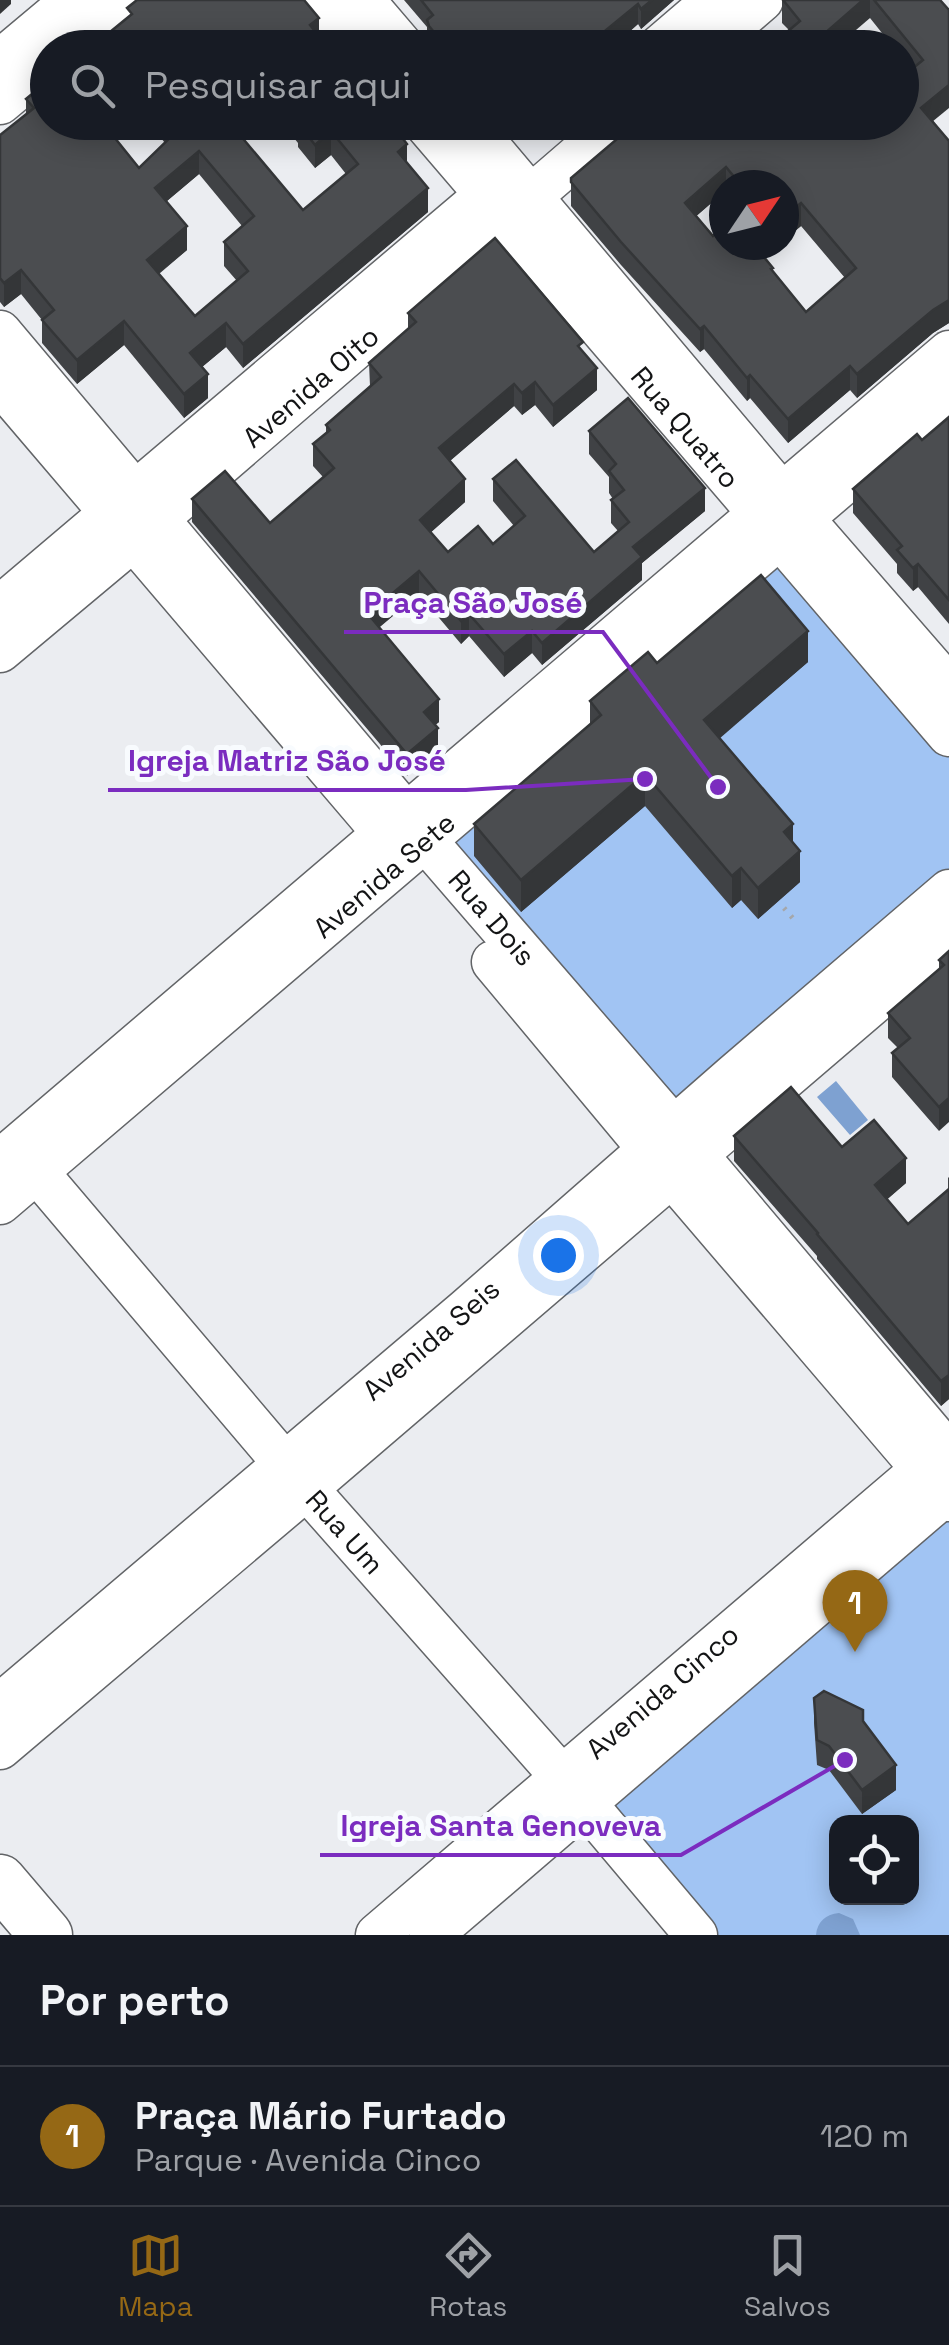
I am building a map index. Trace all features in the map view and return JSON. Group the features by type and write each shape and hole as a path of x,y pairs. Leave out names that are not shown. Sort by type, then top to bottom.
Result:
{"main road":[{"path":"0,1881 46,1935"},
{"path":"0,1923 10,1935"}],"street":[{"path":"38,30 73,0"},
{"path":"87,30 123,0"},
{"path":"322,0 346,30"},
{"path":"363,0 389,30"},
{"path":"679,30 714,0"},
{"path":"727,30 762,0"},
{"path":"0,62 30,37"},
{"path":"0,103 30,78"},
{"name":"Rua Quatro","path":"444,140 508,196 780,516 949,735"},
{"name":"Rua Quatro","path":"478,140 508,196"},
{"name":"Avenida Oito","path":"508,196 556,140"},
{"name":"Avenida Oito","path":"0,651 135,516 508,196 590,140"},
{"name":"Rua Dois","path":"0,332 135,516 944,1472"},
{"name":"Avenida Sete","path":"10,1165 405,836 780,516 949,352"},
{"name":"Rua Dois","path":"0,383 135,516"},
{"name":"Avenida Sete","path":"780,516 949,393"},
{"name":"Avenida Oito","path":"0,607 135,516"},
{"name":"Rua Quatro","path":"780,516 949,687"},
{"name":"Avenida Seis","path":"673,1152 949,891"},
{"name":"Avenida Seis","path":"0,1748 287,1483 466,1310 949,938"},
{"name":"Rua Um","path":"10,1165 562,1798 696,1935"},
{"name":"Avenida Cinco","path":"377,1935 562,1798 944,1472"},
{"name":"Avenida Seis","path":"0,1705 287,1483"},
{"name":"Rua Um","path":"562,1798 658,1935"},
{"name":"Avenida Cinco","path":"430,1935 562,1798"}],"path":[{"path":"784,908 796,922"}],"shaded area":[{"path":"778,538 949,735 949,892 674,1128 425,840"},
{"path":"836,1081 868,1120 850,1135 817,1097"},
{"path":"949,1501 949,1935 696,1935 585,1803"},
{"path":"839,1913 853,1919 860,1935 816,1935 823,1920"}],"building":[{"path":"137,0 304,0 319,18 310,25 314,30 112,30 132,14 127,8"},
{"path":"421,0 652,0 641,9 638,4 606,30 432,30 427,20 433,15"},
{"path":"783,0 863,0 829,30 789,30 800,21"},
{"path":"874,0 940,0 949,10 949,85 921,108 949,141 949,300 857,374 850,366 788,419 704,326 700,329 571,182 616,140 919,140 919,63 923,60 919,55 919,30 898,30"},
{"path":"30,111 30,140 116,140 139,168 168,140 244,140 303,210 358,164 338,140 404,140 407,144 398,152 428,188 243,344 226,323 190,353 208,374 184,394 124,321 77,360 42,320 54,310 21,270 4,283 0,278 0,135","holes":["199,151 254,216 224,242 248,271 195,316 147,260 187,226 155,188"]},
{"path":"495,238 583,342 578,346 597,368 553,405 535,382 522,393 514,384 439,448 465,479 420,520 448,552 478,526 493,544 525,516 493,479 516,460 594,552 629,522 611,500 624,490 609,471 616,464 589,431 628,398 705,488 633,547 642,557 542,643 532,631 504,654 469,614 461,621 419,571 368,614 439,699 424,712 438,728 407,754 192,499 225,471 270,523 334,468 313,444 330,430 326,425 381,377 369,363 416,322 408,313"},
{"path":"949,417 949,600 918,564 913,568 897,550 902,546 853,489 917,434 922,440"},
{"path":"761,575 808,631 704,720 793,824 784,832 800,851 758,888 741,868 732,876 645,774 521,880 474,824 601,715 590,701 648,652 657,663"},
{"path":"949,951 949,1098 939,1107 892,1053 910,1038 888,1013 944,965 939,960"},
{"path":"791,1087 842,1147 874,1120 906,1158 875,1185 908,1224 949,1189 949,1375 941,1381 734,1136"},
{"path":"824,1691 863,1710 863,1721 896,1765 862,1790 829,1746 817,1740 814,1698"}],"place":[{"name":"Igreja Matriz São José","path":"645,779"},
{"name":"Praça São José","path":"718,787"},
{"name":"Praça Mário Furtado","path":"855,1652"},
{"name":"Igreja Santa Genoveva","path":"845,1760"}]}
